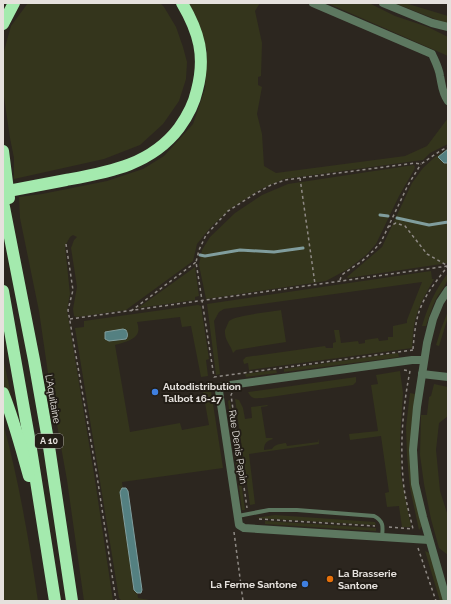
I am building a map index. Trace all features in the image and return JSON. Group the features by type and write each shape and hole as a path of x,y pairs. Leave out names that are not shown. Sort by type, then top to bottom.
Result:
{"highway":[{"path":"3,24 14,3"},
{"path":"3,192 102,166 129,157 140,152 154,142 170,127 182,111 188,96 192,82 193,67 193,51 187,30 179,12 172,3"},
{"path":"3,186 29,184 111,171 142,159 159,148 173,135 185,119 193,103 200,75 201,55 197,34 182,3"},
{"path":"3,151 19,283"},
{"name":"L'Aquitaine","path":"3,202 48,440 72,601"},
{"name":"A 10","path":"3,291 30,443 55,601"},
{"path":"3,393 18,437 46,543"}],"street":[{"path":"313,3 432,54 440,74 441,84 445,96 448,101"},
{"path":"383,3 432,23 448,27"},
{"path":"432,23 448,33"},
{"path":"446,601 415,484 413,450 417,407 427,343 433,319 440,302 448,290"},
{"name":"Rue Denis Papin","path":"238,516 219,391 223,386 412,360 424,360"},
{"path":"422,374 448,377"},
{"path":"238,516 240,525 244,528 429,540"}],"lane":[{"path":"238,516 269,510 297,510 374,516 379,518 382,522 382,537"}],"path":[{"path":"340,281 344,274 362,261 381,242 408,185 421,164 448,147"},
{"path":"413,350 214,377 196,262 198,250 206,235 228,211 271,185 285,180 415,163 421,164"},
{"path":"300,178 315,284"},
{"path":"388,228 396,223 405,226 427,254 448,266"},
{"path":"66,244 73,290 68,310 97,476 116,601"},
{"path":"130,311 196,262"},
{"path":"70,319 448,266"},
{"path":"403,370 410,371"},
{"path":"233,391 231,395 248,514 250,519 413,529"}],"green space":[{"path":"28,3 160,3 176,27 187,62 186,79 179,101 163,124 140,145 104,159 14,179 14,158 3,90 4,51 11,26"},
{"path":"188,3 260,3 255,11 262,43 261,76 258,77 258,85 262,87 257,114 262,134 264,166 276,173 405,156 427,146 448,118 448,144 430,153 423,160 284,179 261,189 230,209 210,228 197,244 193,261 126,310 77,317 74,316 73,309 77,287 71,248 77,237 73,235 70,237 65,246 70,294 67,310 113,601 84,601 67,480 49,380 39,311 20,218 19,197 107,181 143,169 164,156 193,124 205,89 207,51 195,14"},
{"path":"327,3 369,3 395,16 428,27 448,37 448,56"},
{"path":"394,3 405,3 448,16 448,24"},
{"path":"448,149 448,263 348,278 347,277 382,247 412,183 423,168 435,157"},
{"path":"414,165 414,170 399,196 376,244 366,255 348,269 326,281 206,299 199,265 202,250 210,237 235,213 262,195 288,184"},
{"path":"195,267 199,296 195,297 195,300 138,308"},
{"path":"431,271 432,279 434,279 417,314 412,348 249,370 248,363 244,364 243,360 246,357 325,346 326,348 333,348 333,343 336,342 334,330 339,330 341,343 358,341 359,344 365,343 365,340 378,338 379,341 388,340 388,337 393,337 393,326 407,323 422,282 224,309 219,312 214,321 220,374 216,375 207,304"},
{"path":"448,273 446,284 436,299 426,326 422,326 432,298"},
{"path":"198,305 201,306 209,359 206,360 208,376 201,377 191,326 182,327 180,317 137,322 137,335 128,341 115,345 130,432 180,423 182,430 209,425 203,392 211,391 223,468 122,482 138,598 155,601 122,601 119,598 75,328 84,327 84,321"},
{"path":"281,310 286,342 236,350 233,353 225,334 229,321 246,315"},
{"path":"448,311 448,317 439,346 436,345"},
{"path":"398,353 399,357 284,372 284,369"},
{"path":"3,357 15,414 3,385"},
{"path":"276,370 277,373 246,377 245,374"},
{"path":"400,371 403,393 400,440 401,476 411,527 402,527 399,506 387,507 385,493 389,492 381,436 350,440 349,434 378,431 371,385 378,384 376,375"},
{"path":"356,377 356,382 353,385 263,398 252,397 248,392"},
{"path":"434,384 448,387 448,416 439,423 436,450 440,491 448,516 448,555 439,548 431,519 420,455 421,415 427,415 429,397 431,396"},
{"path":"410,393 415,394 410,459 422,526 419,530 410,488 407,456 406,427"},
{"path":"235,399 239,400 243,408 245,419 252,418 251,407 268,406 261,407 266,438 273,439 266,443 264,450 272,449 276,445 286,443 287,446 318,442 318,438 319,444 249,454 255,504 250,505"},
{"path":"230,400 245,510 242,510 228,401"},
{"path":"3,423 23,511 38,601 3,601"},
{"path":"275,515 375,522 376,525 255,518"},
{"path":"265,521 376,528 376,531 265,524"},
{"path":"425,551 430,553 445,601 440,601"}],"water":[{"path":"448,149 448,163 444,163 438,157"},
{"path":"123,329 126,330 127,333 126,339 109,341 105,339 105,332"},
{"path":"122,488 126,488 128,491 142,590 141,593 137,593 134,590 120,492"}],"waterway":[{"path":"380,215 388,216"},
{"path":"397,218 429,225 448,222"},
{"path":"200,255 205,256 240,250 274,252 303,248"}],"place":[{"name":"Autodistribution Talbot 16-17","path":"155,392"},
{"name":"La Brasserie Santone","path":"330,579"},
{"name":"La Ferme Santone","path":"305,584"}]}
